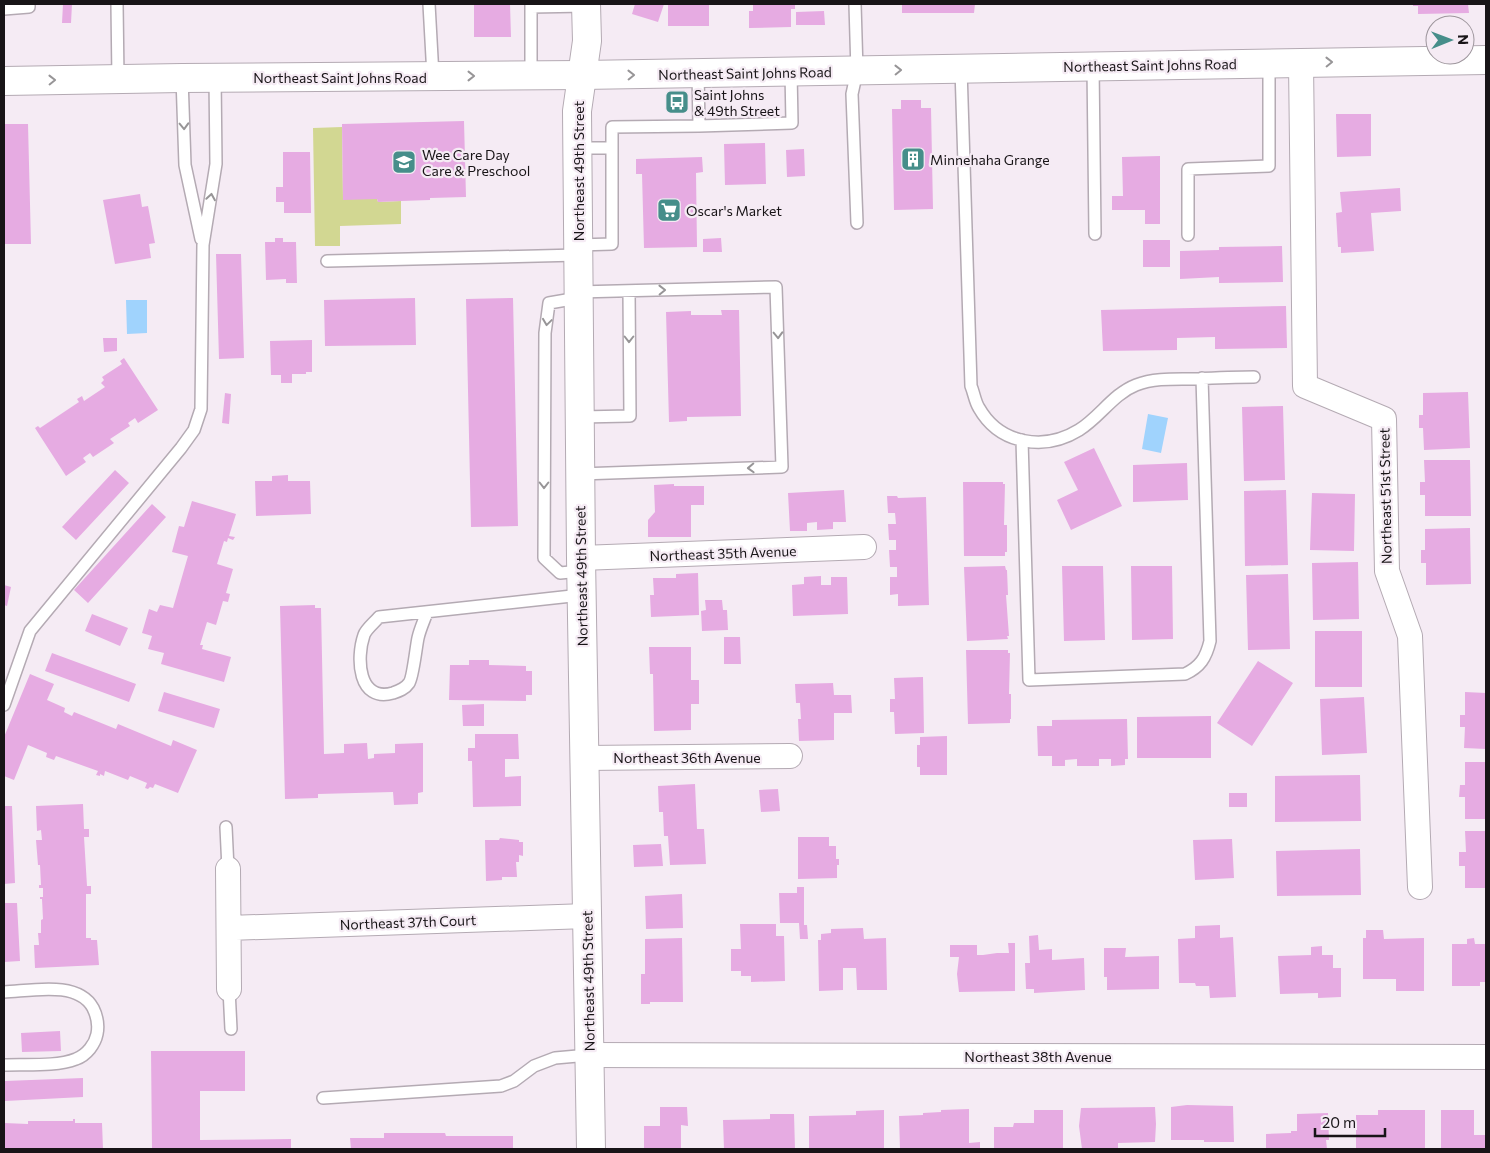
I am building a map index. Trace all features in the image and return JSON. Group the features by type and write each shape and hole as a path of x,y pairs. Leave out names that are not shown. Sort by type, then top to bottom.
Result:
{"main road":[{"name":"Northeast 49th Street","path":"586,5 588,41 576,111 581,575 591,1149"},
{"name":"Northeast Saint Johns Road","path":"4,81 215,77 531,76 1486,60"}],"street":[{"name":"Northeast 51st Street","path":"1300,63 1305,386 1384,419 1387,571 1410,636 1420,887"},
{"name":"Northeast 35th Avenue","path":"581,575 864,547"},
{"name":"Northeast 36th Avenue","path":"584,758 790,756"},
{"path":"228,869 230,989"},
{"name":"Northeast 37th Court","path":"229,928 587,916"},
{"name":"Northeast 38th Avenue","path":"589,1055 1486,1057"}],"lane":[{"path":"4,9 29,7 29,4"},
{"path":"117,4 118,79"},
{"path":"429,4 433,76"},
{"path":"855,4 857,71 852,94 857,223"},
{"path":"531,76 531,5 586,5"},
{"path":"1188,235 1188,169 1269,166 1269,63"},
{"path":"1093,66 1096,234"},
{"path":"960,69 971,386 979,408 994,426 1013,438 1022,440 1036,443 1059,440 1079,430 1100,414 1116,397 1135,386 1157,380 1254,377"},
{"path":"327,261 578,250 612,244 612,127 792,123 791,72"},
{"path":"698,73 699,126"},
{"path":"4,705 30,631 194,430 201,409 203,246 216,164 215,77"},
{"path":"182,78 185,165 203,246"},
{"path":"577,148 612,148"},
{"path":"580,474 782,467 776,287 629,290 578,295 549,303 545,333 544,558 560,573 581,575"},
{"path":"580,418 630,416 629,290"},
{"path":"1022,440 1029,680 1185,674 1202,662 1208,652 1210,641 1202,378"},
{"path":"427,612 419,636 410,682 401,691 388,694 378,694 367,687 361,675 360,655 364,634 378,618 427,612 581,575"},
{"path":"226,827 228,869"},
{"path":"230,989 231,1029"},
{"path":"4,992 70,990 82,995 91,1004 97,1015 98,1028 96,1040 89,1051 79,1059 66,1062 4,1065"},
{"path":"323,1098 501,1086 514,1081 534,1066 556,1058 589,1055"}],"green space":[{"path":"342,127 343,199 377,199 378,202 401,201 401,224 340,226 340,246 315,246 313,128"}],"water":[{"path":"126,300 147,300 147,333 127,334"},
{"path":"1148,414 1168,418 1161,453 1142,449"}],"building":[{"path":"63,4 72,4 71,23 62,23"},
{"path":"474,4 510,4 511,37 474,37"},
{"path":"635,4 664,4 658,22 632,14"},
{"path":"668,4 709,4 709,26 668,26"},
{"path":"753,4 795,4 795,9 791,9 791,27 749,28 749,11 753,11"},
{"path":"902,4 975,4 974,13 902,13"},
{"path":"1413,4 1468,4 1469,13 1418,14 1418,6 1413,6"},
{"path":"824,11 825,25 796,25 796,12"},
{"name":"Minnehaha Grange","path":"901,100 921,100 921,108 931,108 933,209 894,210 892,109 901,109"},
{"path":"1336,114 1371,114 1371,156 1337,157"},
{"name":"Wee Care Day Care & Preschool","path":"464,121 466,197 378,202 377,199 343,200 342,124"},
{"path":"4,124 28,124 31,244 4,244"},
{"path":"765,143 766,184 725,185 724,144"},
{"path":"804,149 805,176 787,177 786,150"},
{"path":"283,152 310,152 311,213 284,213 284,202 276,202 276,187 283,187"},
{"path":"1160,156 1160,224 1145,224 1145,210 1112,210 1112,196 1123,196 1122,157"},
{"name":"Oscar's Market","path":"702,157 703,172 696,173 697,247 644,248 642,174 636,174 636,159"},
{"path":"1400,188 1401,211 1371,213 1374,251 1341,253 1341,247 1338,247 1336,213 1342,212 1340,192"},
{"path":"140,194 142,207 148,206 155,243 149,244 151,258 115,264 103,200"},
{"path":"275,238 283,238 283,242 296,242 297,283 286,283 286,279 266,280 265,242 275,242"},
{"path":"721,238 722,252 703,252 703,239"},
{"path":"1143,240 1170,240 1170,267 1143,267"},
{"path":"1282,246 1283,282 1219,283 1219,277 1180,279 1180,251 1219,250 1219,247"},
{"path":"216,254 241,254 244,358 219,359"},
{"path":"415,298 416,345 325,346 324,300"},
{"path":"513,298 518,526 471,527 466,299"},
{"path":"1286,306 1287,348 1215,349 1215,337 1177,338 1177,350 1103,351 1101,310"},
{"path":"721,310 739,310 741,416 687,417 687,421 669,422 666,312 691,311 691,315 722,315"},
{"path":"103,338 117,338 117,351 104,352"},
{"path":"312,340 312,372 292,374 292,383 281,383 281,375 271,375 270,341"},
{"path":"124,358 158,410 138,423 135,418 128,423 130,426 110,439 114,443 93,457 90,453 83,458 86,462 66,476 35,428 38,426 40,428 79,402 77,399 82,396 84,401 105,387 101,383 104,380 102,377 122,364 120,361"},
{"path":"1468,392 1470,448 1424,450 1423,428 1419,428 1419,415 1423,415 1423,393"},
{"path":"225,393 231,394 229,424 222,423"},
{"path":"1283,406 1285,480 1244,481 1242,407"},
{"path":"1094,448 1122,506 1071,530 1057,500 1078,490 1064,462"},
{"path":"1424,460 1470,460 1471,516 1425,516 1425,495 1420,495 1420,482 1425,482"},
{"path":"1187,463 1188,500 1133,502 1133,465"},
{"path":"115,470 129,483 76,540 62,527"},
{"path":"288,475 288,481 310,481 311,514 256,516 255,481 272,481 272,476"},
{"path":"963,482 1003,482 1005,484 1004,525 1007,525 1007,552 1005,552 1005,556 964,556"},
{"path":"674,484 674,486 704,486 704,505 691,505 691,537 648,537 648,520 655,512 654,485"},
{"path":"844,490 846,522 833,522 833,529 817,530 817,522 807,523 807,531 790,531 788,493"},
{"path":"1286,490 1288,565 1245,566 1244,491"},
{"path":"1312,493 1355,494 1354,551 1310,550"},
{"path":"887,496 897,496 898,498 926,497 929,605 898,606 898,594 890,595 890,577 897,577 897,567 890,567 889,550 896,550 896,540 889,540 888,524 896,524 895,513 888,513"},
{"path":"192,501 236,514 229,536 235,537 233,540 228,538 227,542 224,541 217,564 233,569 226,593 230,594 228,602 223,601 216,625 207,622 200,645 203,645 202,649 231,657 224,682 161,664 164,653 148,649 152,636 142,633 149,609 157,612 160,605 173,608 188,556 172,552 179,526 184,527"},
{"path":"152,504 166,517 88,603 74,590"},
{"path":"1470,528 1471,584 1426,585 1426,563 1421,563 1421,550 1425,550 1425,529"},
{"path":"1358,562 1359,619 1313,620 1312,563"},
{"path":"1005,566 1007,570 1008,639 967,641 964,567"},
{"path":"1062,566 1103,566 1105,640 1064,641"},
{"path":"1131,566 1172,566 1173,639 1132,640"},
{"path":"698,573 699,615 651,617 650,595 654,595 653,578 676,578 676,574"},
{"path":"1288,574 1290,649 1248,650 1246,575"},
{"path":"821,576 821,585 831,585 831,577 847,577 848,614 793,616 792,585 804,584 804,577"},
{"path":"4,585 11,587 7,606 4,605"},
{"path":"705,600 722,600 723,610 727,610 728,630 702,631 701,611 706,610"},
{"path":"315,605 315,608 321,608 324,754 344,753 344,744 367,743 368,759 374,758 374,754 395,753 395,744 423,743 423,792 418,793 418,804 394,805 393,792 318,794 318,798 285,799 280,606"},
{"path":"92,614 128,628 120,646 85,631"},
{"path":"1315,631 1362,631 1362,687 1315,687"},
{"path":"724,637 740,637 741,664 724,664"},
{"path":"649,647 691,647 691,680 699,680 699,704 691,704 691,730 654,731 653,674 650,674"},
{"path":"966,650 1008,650 1008,653 1010,653 1010,723 968,724"},
{"path":"52,653 136,684 129,702 45,671"},
{"path":"469,660 489,660 489,665 526,666 526,671 532,671 532,695 526,695 526,701 449,700 450,665 469,665"},
{"path":"1258,661 1293,683 1252,746 1217,723"},
{"path":"30,674 54,684 47,700 65,708 64,712 72,716 74,712 116,729 118,724 171,746 173,740 197,750 178,793 155,784 153,788 145,788 147,783 130,776 128,780 105,771 104,776 96,775 98,771 56,756 54,760 46,757 47,753 28,745 14,780 4,776 4,737"},
{"path":"923,677 924,733 895,734 894,712 890,712 890,699 895,699 894,678"},
{"path":"833,683 834,695 851,695 852,713 834,713 834,740 799,741 798,719 801,719 800,703 796,703 795,684"},
{"path":"164,692 220,709 214,728 158,711"},
{"path":"1465,692 1486,693 1486,749 1464,748 1465,727 1460,727 1460,715 1465,715"},
{"path":"1364,697 1367,753 1322,755 1320,699"},
{"path":"484,704 484,726 463,726 462,705"},
{"path":"1211,716 1211,758 1137,758 1137,717"},
{"path":"1127,719 1128,759 1125,759 1125,765 1111,766 1111,759 1099,759 1099,766 1077,766 1077,759 1065,760 1065,766 1052,766 1052,756 1038,756 1037,726 1052,726 1052,720"},
{"path":"475,734 518,734 519,759 505,759 505,777 521,776 521,806 473,807 472,761 468,761 468,748 475,748"},
{"path":"947,736 947,775 920,775 920,767 917,767 917,745 920,745 920,737"},
{"path":"1465,762 1486,762 1486,819 1465,819 1465,797 1459,797 1460,785 1465,785"},
{"path":"1360,775 1361,821 1275,822 1275,776"},
{"path":"695,784 697,829 704,829 706,864 670,865 668,836 664,836 663,812 659,812 658,786"},
{"path":"778,789 780,811 761,812 759,790"},
{"path":"1229,793 1247,793 1247,807 1229,807"},
{"path":"83,804 84,829 89,829 89,837 84,837 87,886 91,886 91,894 86,894 86,938 97,940 99,965 35,968 34,945 39,945 38,933 41,933 41,920 43,919 42,899 40,897 43,897 43,888 39,888 39,885 41,885 40,865 38,865 36,840 42,840 41,830 37,831 36,806"},
{"path":"4,806 12,806 15,883 4,884"},
{"path":"1465,831 1486,831 1486,888 1465,888 1465,866 1459,866 1459,852 1466,852"},
{"path":"798,837 829,837 829,846 836,846 836,859 839,859 837,878 798,879"},
{"path":"500,838 523,842 523,856 519,855 519,862 516,862 517,877 502,877 502,880 486,881 485,840 499,840"},
{"path":"1232,839 1234,878 1195,880 1193,840"},
{"path":"661,844 663,866 634,867 633,845"},
{"path":"1360,849 1361,895 1277,896 1276,851"},
{"path":"797,887 804,887 804,925 807,925 808,939 800,939 799,923 780,923 779,893 797,893"},
{"path":"682,894 683,928 646,929 645,896"},
{"path":"4,903 17,903 20,961 4,962"},
{"path":"740,924 776,924 776,936 784,936 785,981 751,982 751,976 741,976 741,971 731,971 731,949 741,949"},
{"path":"1220,925 1220,938 1233,937 1236,997 1210,998 1209,986 1196,986 1195,983 1179,983 1178,939 1195,938 1195,926"},
{"path":"863,928 864,939 886,938 887,990 857,990 856,968 843,968 843,990 819,991 818,940 821,940 821,934 831,933 831,929"},
{"path":"1366,930 1383,930 1384,939 1424,938 1424,991 1396,991 1396,979 1363,979 1363,938 1366,938"},
{"path":"1038,935 1039,950 1052,949 1052,960 1084,958 1085,990 1034,993 1034,989 1026,989 1025,963 1030,963 1029,936"},
{"path":"682,938 683,1002 650,1002 650,1004 641,1004 641,974 645,974 645,939"},
{"path":"1474,938 1475,944 1486,944 1486,982 1480,982 1480,986 1452,986 1452,944 1467,944 1467,939"},
{"path":"1008,943 1015,943 1015,991 959,992 957,974 959,957 950,957 950,945 977,945 977,955 983,955 1009,953"},
{"path":"1322,946 1322,955 1333,955 1333,968 1341,968 1341,997 1318,998 1318,993 1280,994 1278,956 1311,955 1311,947"},
{"path":"1104,948 1126,948 1125,957 1159,956 1159,989 1107,990 1107,977 1104,977"},
{"path":"60,1031 61,1051 22,1052 21,1033"},
{"path":"151,1051 245,1051 245,1091 200,1091 200,1140 291,1139 291,1149 152,1149"},
{"path":"83,1078 83,1097 5,1101 5,1081"},
{"path":"1187,1105 1233,1106 1234,1142 1171,1140 1171,1107"},
{"path":"660,1107 687,1107 688,1126 681,1125 681,1149 644,1149 644,1126 660,1126"},
{"path":"1155,1107 1155,1142 1118,1143 1118,1149 1082,1149 1079,1126 1081,1108"},
{"path":"969,1109 969,1143 980,1142 980,1149 900,1149 899,1116 923,1115 923,1113 941,1112 941,1110"},
{"path":"884,1110 884,1149 809,1149 809,1116 856,1115 856,1111"},
{"path":"1034,1110 1063,1110 1063,1149 994,1149 994,1127 1013,1127 1014,1123 1034,1123"},
{"path":"1378,1110 1425,1110 1425,1149 1356,1149 1356,1115 1378,1115"},
{"path":"1441,1110 1474,1110 1474,1135 1486,1135 1486,1149 1441,1149"},
{"path":"1328,1113 1329,1140 1326,1140 1327,1149 1266,1149 1266,1134 1297,1131 1297,1114"},
{"path":"770,1114 794,1114 795,1149 724,1149 723,1120 770,1119"},
{"path":"75,1119 75,1123 102,1123 103,1149 4,1149 4,1123 28,1124 28,1121 73,1121"},
{"path":"384,1133 445,1133 446,1136 513,1136 513,1149 351,1149 350,1138 384,1138"}],"place":[{"name":"Saint Johns & 49th Street","path":"677,102"},
{"name":"Minnehaha Grange","path":"913,159"},
{"name":"Wee Care Day Care & Preschool","path":"404,162"},
{"name":"Oscar's Market","path":"669,210"}]}
